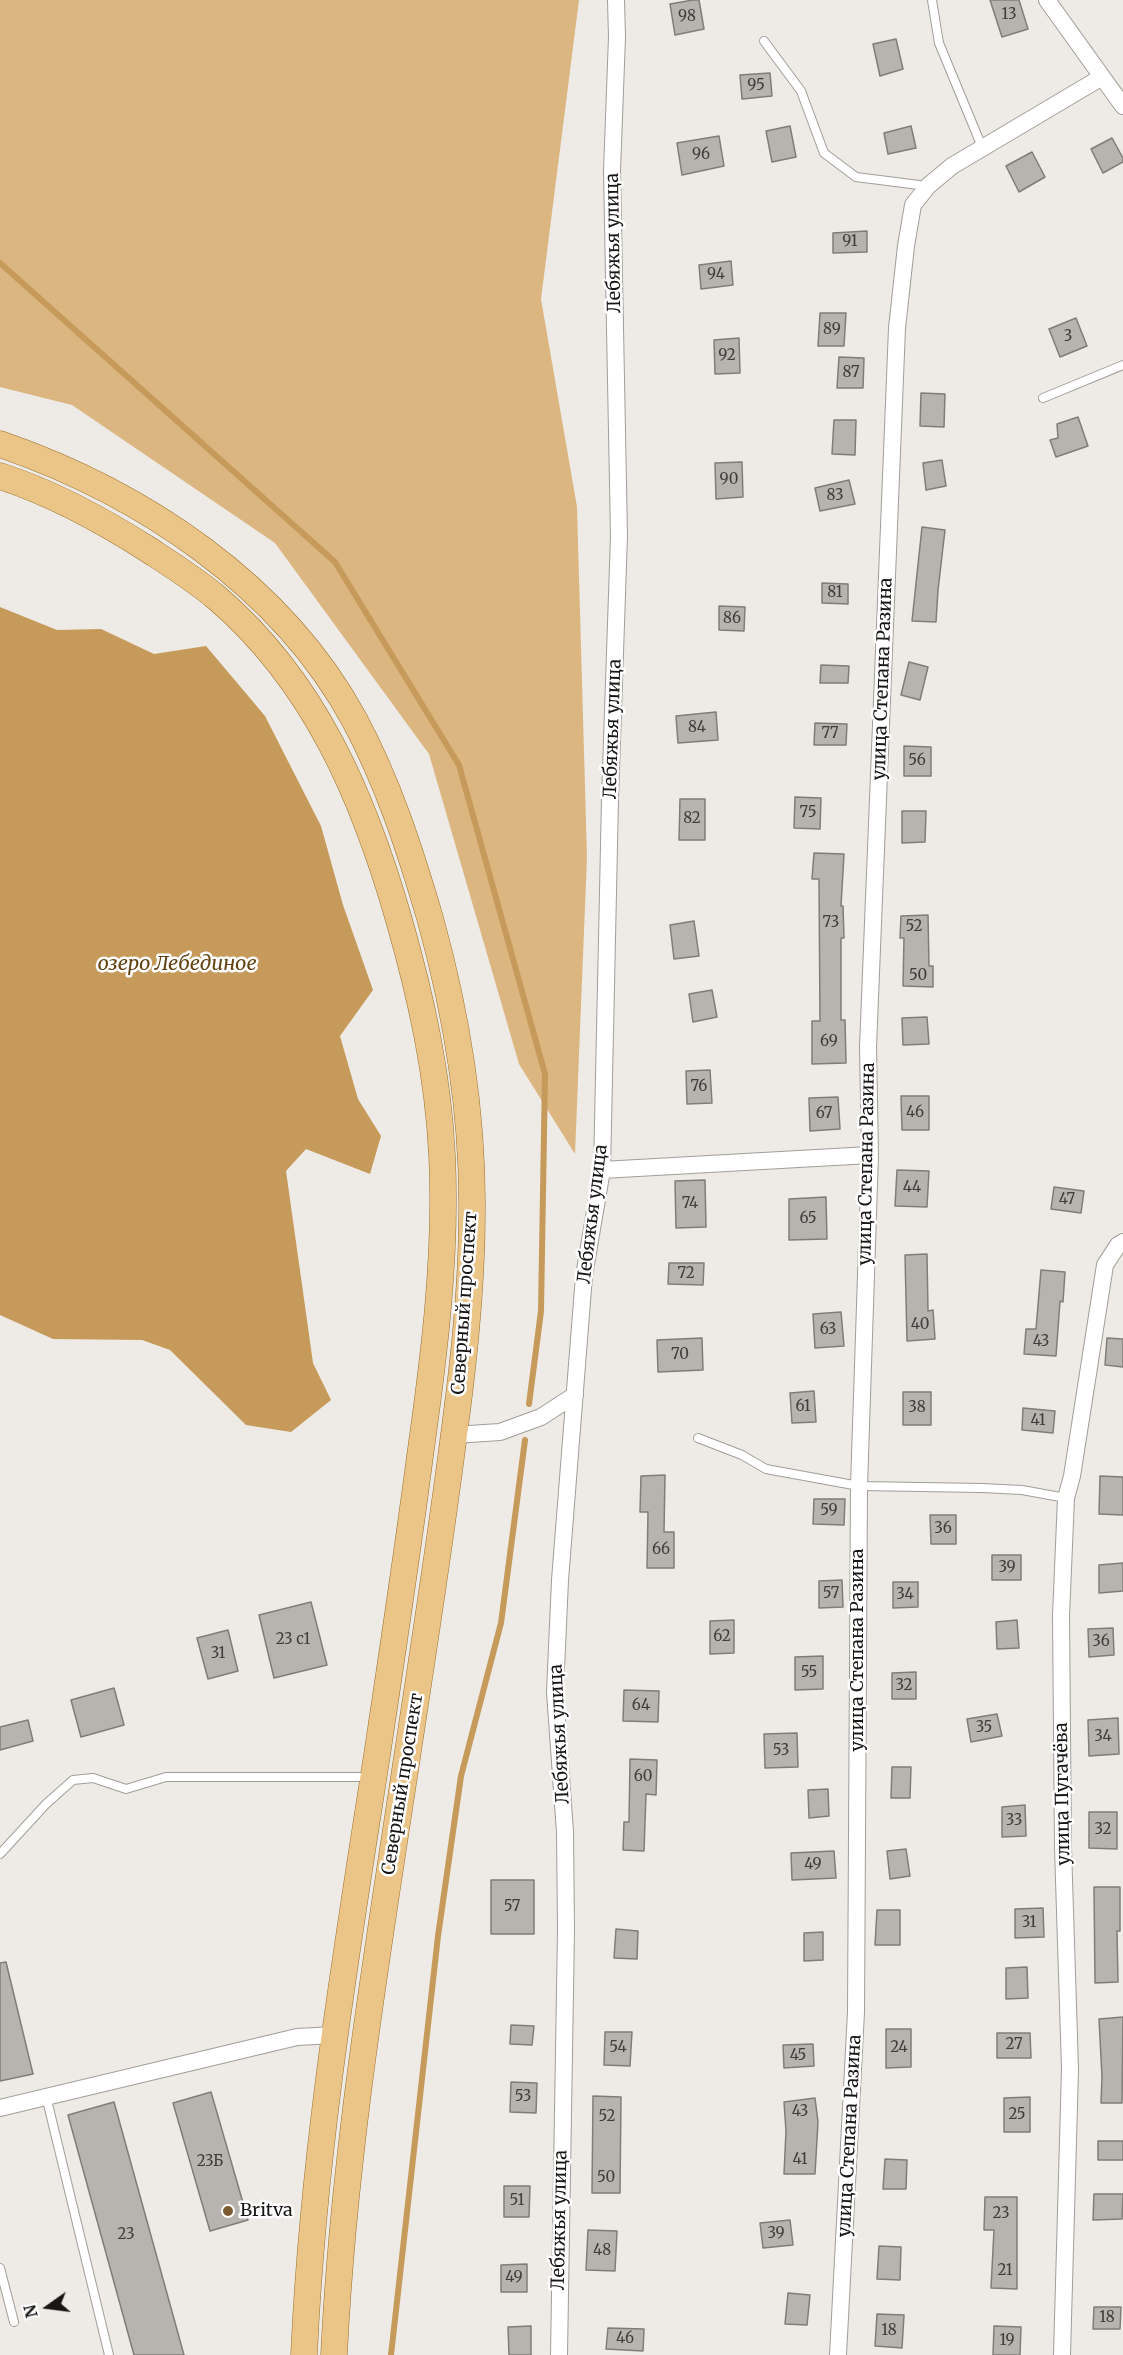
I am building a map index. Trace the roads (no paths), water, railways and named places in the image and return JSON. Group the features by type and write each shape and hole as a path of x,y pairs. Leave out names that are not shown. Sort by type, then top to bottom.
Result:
{"main road":[{"name":"Северный проспект","path":"0,444 78,474 136,506 191,541 237,576 279,617 318,664 351,715 380,771 406,839 445,971 458,1031 472,1155 472,1218 464,1348 454,1435 410,1641 374,1777 321,2140 304,2355"},
{"name":"Северный проспект","path":"0,476 65,502 120,532 173,566 217,599 257,637 294,682 325,730 352,783 378,849 416,979 428,1036 437,1094 442,1156 442,1217 433,1356 410,1641 351,2143 334,2355"}],"street":[{"name":"Лебяжья улица","path":"559,2355 566,1930 565,1832 555,1692 560,1580 584,1276 602,1170 610,799 619,536 612,171 617,37 616,0"},
{"path":"1047,0 1123,106"},
{"name":"улица Степана Разина","path":"838,2355 856,2012 859,1486 870,1155 868,1047 897,328 906,246 913,205 928,186 952,166 982,147 1102,77"},
{"path":"602,1170 870,1155"},
{"name":"улица Пугачёва","path":"1062,2355 1070,2069 1063,1848 1061,1639 1066,1498 1072,1476 1105,1265 1123,1242"},
{"path":"454,1435 500,1432 541,1417 575,1395"},
{"path":"0,2108 297,2037 335,2035"}],"lane":[{"path":"932,0 939,43 982,147"},
{"path":"764,41 801,91 825,153 856,177 928,186"},
{"path":"1043,398 1123,365"},
{"path":"698,1438 742,1455 766,1469 859,1486 1022,1490 1066,1498"},
{"path":"0,1854 46,1804 73,1780 93,1778 126,1789 166,1777 374,1777"},
{"path":"46,2096 109,2355"},
{"path":"0,2268 14,2322"}],"water":[{"name":"озеро Лебединое","path":"0,607 57,630 101,629 154,654 206,646 265,716 321,826 343,905 373,990 340,1036 358,1099 381,1136 370,1174 306,1149 286,1171 313,1363 331,1400 291,1432 246,1425 170,1350 142,1340 53,1339 0,1315"}],"waterway":[{"path":"0,263 335,562 459,765 545,1074 541,1311 529,1404"},
{"path":"391,2355 438,1936 461,1776 501,1623 525,1440"}],"place":[{"name":"Britva","path":"228,2211"}]}
